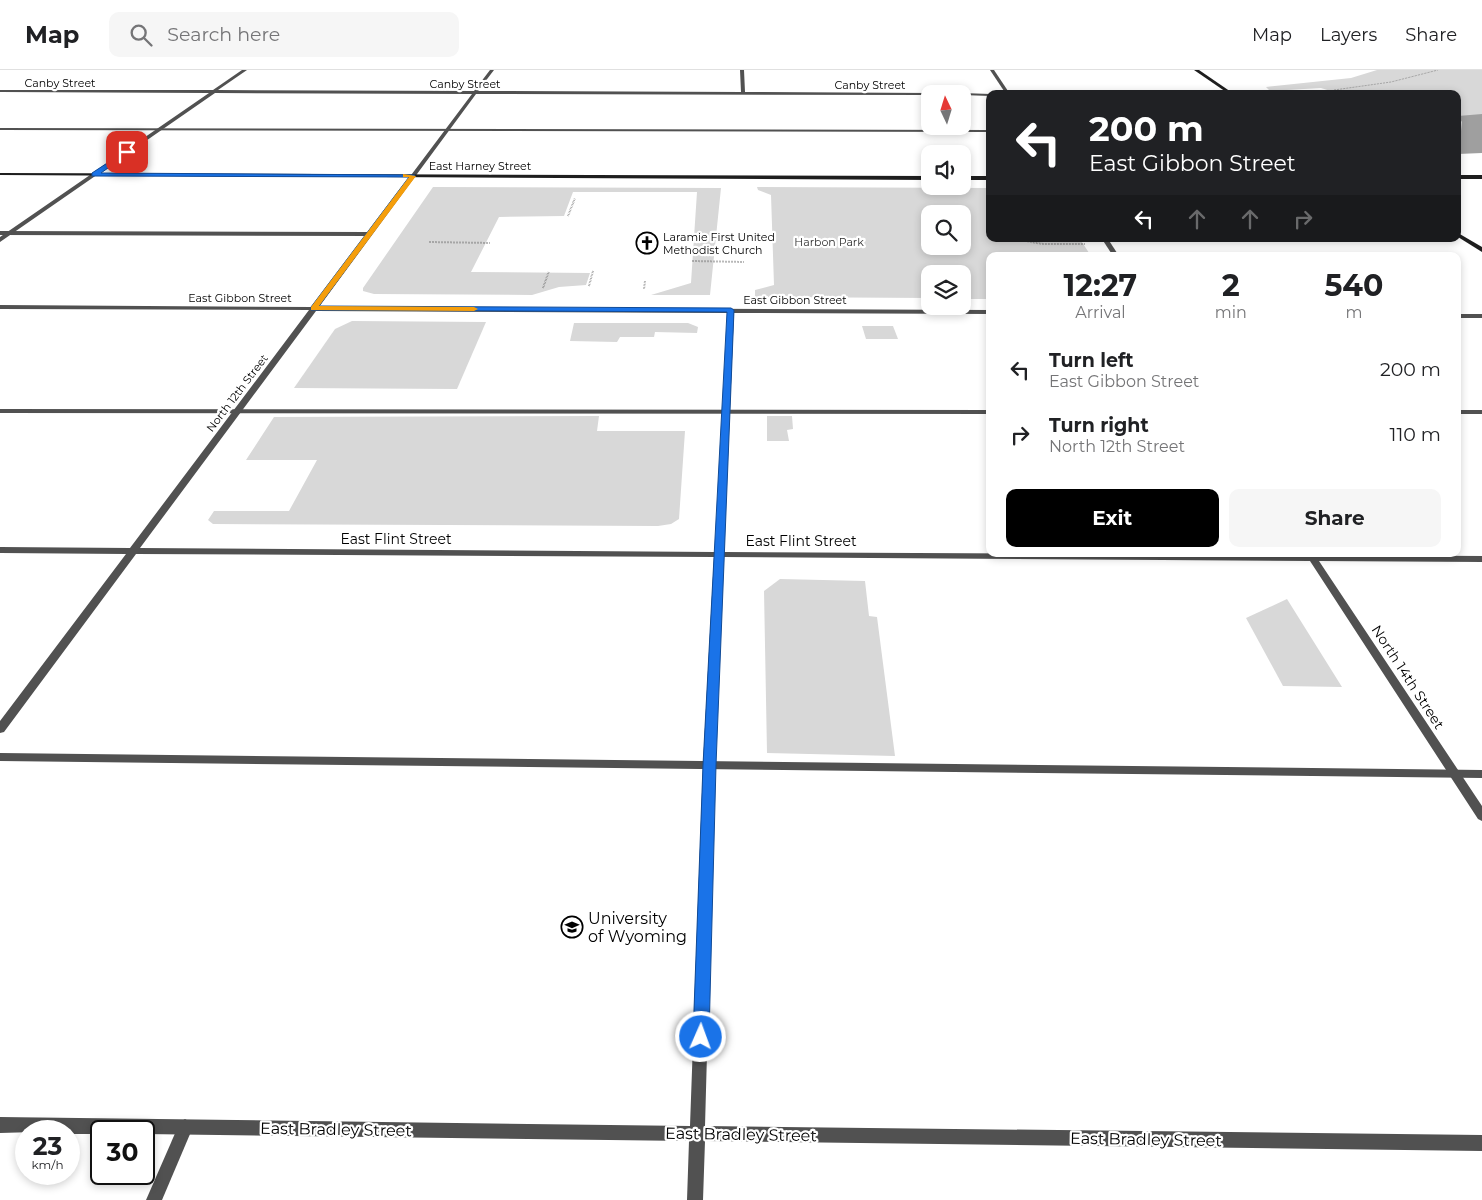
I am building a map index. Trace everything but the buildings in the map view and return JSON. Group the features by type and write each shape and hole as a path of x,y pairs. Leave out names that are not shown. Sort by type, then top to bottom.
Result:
{"main road":[{"path":"1196,70 1226,90"},
{"name":"East Harney Street","path":"0,174 921,178"},
{"path":"1461,177 1482,177"},
{"path":"971,178 986,178"},
{"path":"1461,237 1482,250"}],"street":[{"path":"0,240 245,70"},
{"name":"North 12th Street","path":"0,728 492,70"},
{"path":"742,70 743,94"},
{"path":"992,70 1005,90"},
{"name":"Canby Street","path":"0,91 921,94"},
{"path":"971,94 986,95"},
{"path":"0,129 986,131"},
{"path":"0,233 369,234"},
{"name":"East Gibbon Street","path":"0,307 986,312"},
{"path":"695,1200 709,765 721,554 731,310"},
{"path":"1461,316 1482,316"},
{"path":"0,411 986,412"},
{"path":"1461,412 1482,412"},
{"name":"East Flint Street","path":"0,550 986,555"},
{"name":"North 14th Street","path":"1312,557 1482,816"},
{"name":"East Flint Street","path":"1368,557 1482,559"},
{"path":"0,757 1482,774"},
{"name":"East Bradley Street","path":"0,1125 1482,1143"},
{"path":"154,1200 185,1127"}],"path":[{"path":"1334,90 1391,82 1438,70"},
{"path":"568,216 576,194"},
{"path":"430,242 490,243"},
{"path":"1031,242 1043,244 1085,242"},
{"path":"692,261 744,262"},
{"path":"589,286 593,271"}],"green space":[{"path":"1377,70 1482,70 1482,153 1461,153 1461,90 1327,90 1321,88 1269,90 1266,87 1351,78"},
{"path":"433,187 721,188 710,295 651,295 691,283 697,192 573,192 564,216 499,217 471,272 590,273 586,285 559,287 532,295 374,294 363,291 363,288"},
{"name":"Harbon Park","path":"757,187 921,188 921,195 971,195 971,188 986,188 986,242 1082,242 1088,252 986,252 986,299 971,299 971,265 921,265 921,298 755,297 755,290 774,285 771,195 758,190"},
{"path":"352,321 486,322 457,389 294,388 335,329"},
{"path":"574,323 688,323 698,327 697,333 655,332 654,337 620,337 617,342 570,341"},
{"path":"862,326 893,326 898,339 866,339"},
{"path":"599,416 597,431 685,431 679,519 671,524 658,526 213,524 208,520 214,511 289,511 317,460 246,460 274,417"},
{"path":"767,416 792,416 793,429 787,430 789,441 767,441"},
{"path":"780,579 865,581 869,616 877,617 895,756 767,753 764,591"},
{"path":"1287,599 1342,687 1283,686 1246,618"}],"shaded area":[{"path":"1482,114 1482,153 1461,154 1461,116"}],"slow traffic":[{"path":"405,176 413,176 314,308 474,309"}],"place":[{"name":"Laramie First United Methodist Church","path":"647,243"},
{"name":"University of Wyoming","path":"572,927"}],"route":[{"path":"127,152 94,174 413,176 314,308 731,310 721,554 709,765 701,1037"}]}
